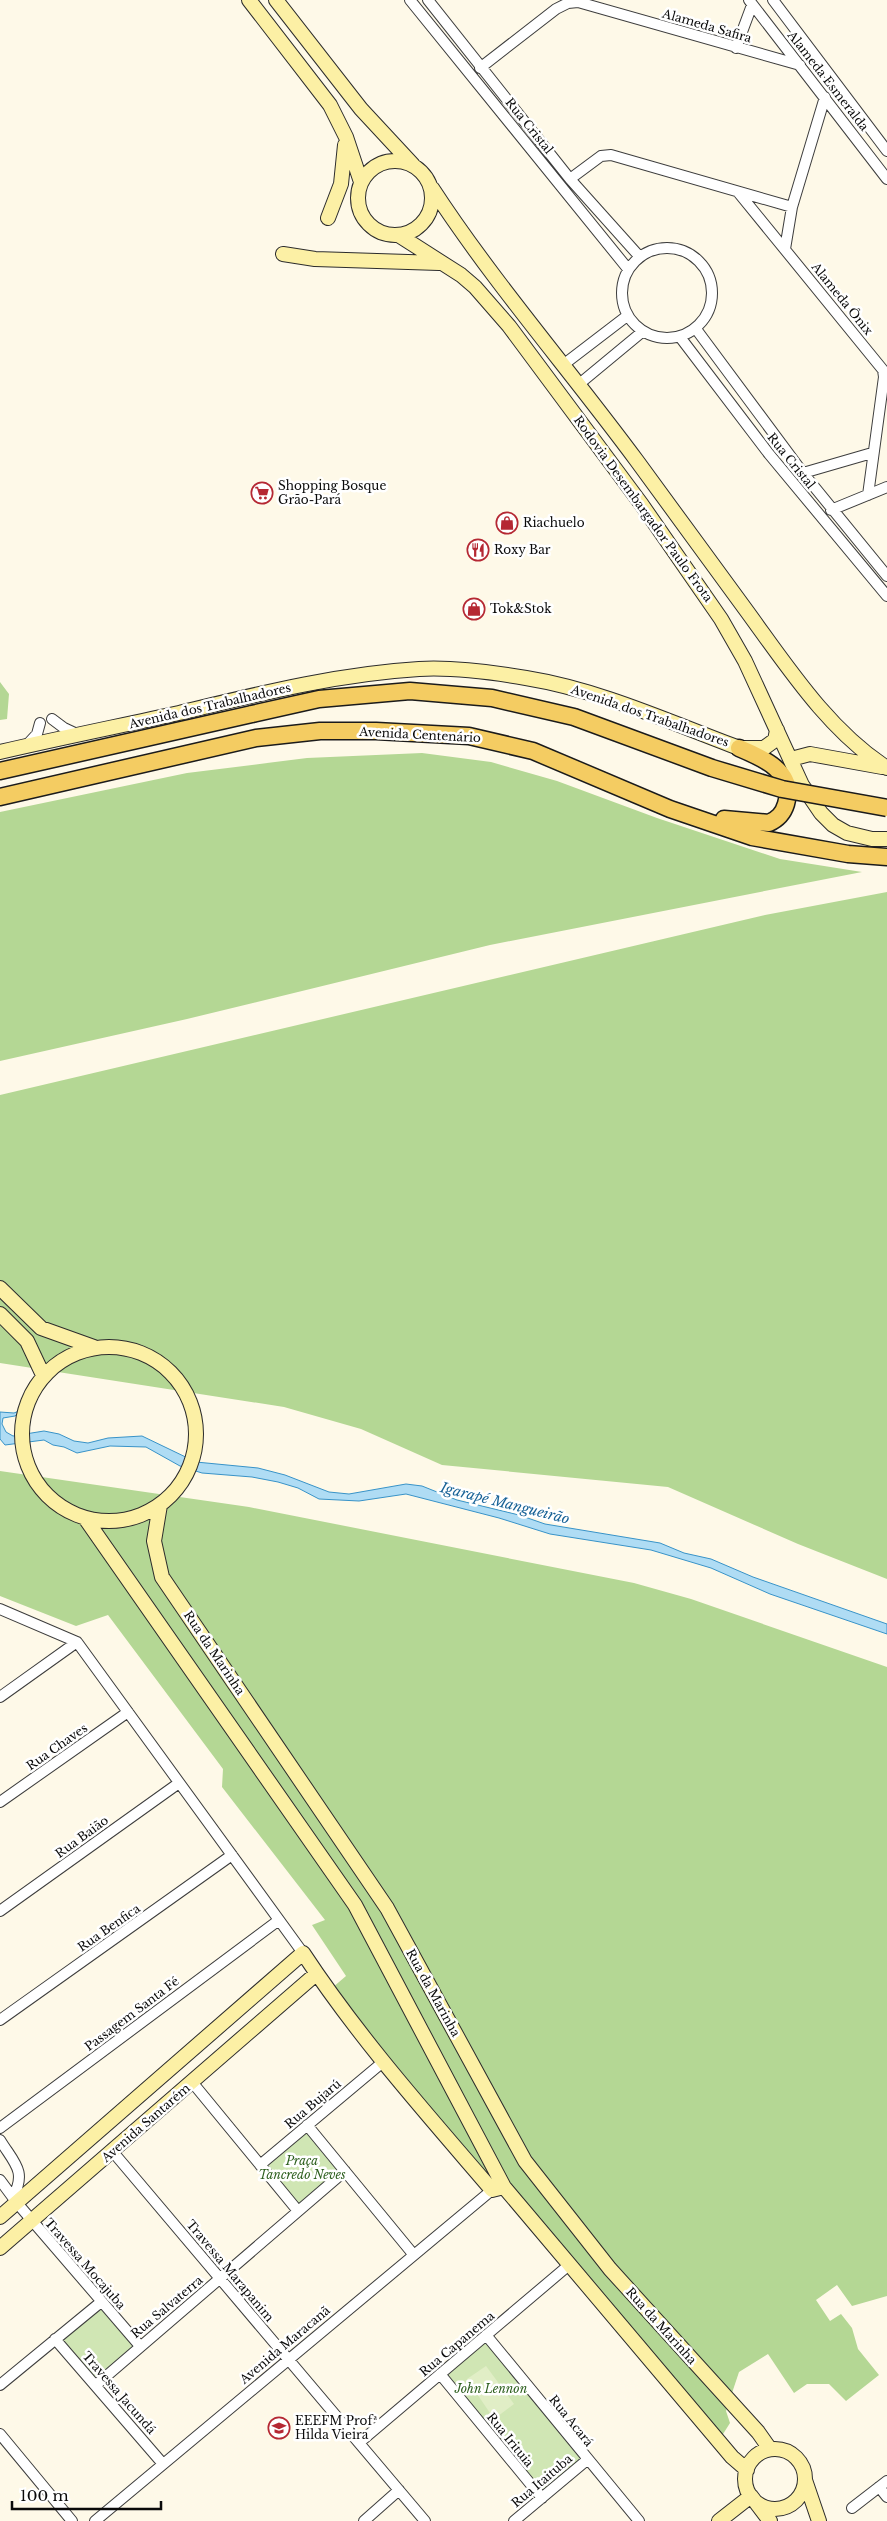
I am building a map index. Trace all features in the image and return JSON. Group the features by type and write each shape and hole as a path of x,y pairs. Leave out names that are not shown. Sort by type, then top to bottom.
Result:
{"main road":[{"path":"249,0 330,105 346,137 362,182"},
{"path":"276,0 361,109 424,175 432,188 432,207 424,223 409,234 400,236 386,235 377,231 363,217 358,198 362,182 374,167 384,163 404,162 413,165"},
{"path":"328,218 342,184 346,137"},
{"name":"Rodovia Desembargador Paulo Frota","path":"432,188 819,706 858,745 886,767"},
{"name":"Rodovia Desembargador Paulo Frota","path":"400,236 461,275 475,287 509,326 591,435 722,619 745,661 810,800 833,825 847,833 860,837 887,839"},
{"path":"283,254 315,259 440,263"},
{"path":"591,435 602,439 615,455 622,452 624,444"},
{"name":"Avenida dos Trabalhadores","path":"0,752 266,691 369,674 421,669 474,671 562,685 618,702 740,748"},
{"path":"0,771 319,699 410,691 492,698 574,717 712,768 782,790 887,808"},
{"path":"740,748 764,748 775,740 777,730"},
{"name":"Avenida Centenário","path":"0,796 256,738 320,731 376,731 469,736 500,742 566,763 670,808 752,837 830,852 887,857"},
{"path":"670,808 740,822 768,823 776,820 784,809 787,799 787,784 784,777 776,767 764,759 740,748"},
{"path":"791,759 810,754 886,767"},
{"path":"0,1288 41,1328 94,1347"},
{"path":"0,1314 27,1340 43,1375"},
{"path":"113,1346 132,1349 151,1357 166,1368 181,1385 195,1417 196,1439 193,1458 185,1476 174,1492 160,1505 143,1514 124,1520 104,1521 85,1518 67,1510 51,1499 38,1484 28,1467 23,1448 22,1428 28,1400 43,1375 58,1362 75,1353 94,1347 113,1346"},
{"name":"Rua da Marinha","path":"160,1505 154,1541 162,1577 387,1908 525,2161 610,2269 758,2432 770,2449"},
{"path":"85,1518 355,1905 498,2189"},
{"path":"303,1953 316,1974 383,2062 570,2265 732,2457 747,2470"},
{"name":"Avenida Santarém","path":"0,2217 15,2200 303,1953"},
{"name":"Avenida Santarém","path":"0,2248 316,1974"},
{"path":"276,1977 284,1982 290,1996"},
{"path":"770,2521 751,2496 746,2484 747,2470 753,2459 770,2449 784,2450 795,2456 803,2467 805,2480 819,2521"},
{"path":"751,2496 767,2507 787,2506 798,2499 805,2480"},
{"path":"720,2521 751,2496"}],"street":[{"name":"Rua Cristal","path":"410,0 628,269"},
{"name":"Rua Cristal","path":"428,0 480,68 570,179 639,256"},
{"name":"Alameda Esmeralda","path":"773,0 887,151"},
{"name":"Alameda Safira","path":"480,68 556,9 568,3 578,2 800,65"},
{"path":"736,48 751,3"},
{"name":"Alameda Esmeralda","path":"751,3 887,179"},
{"path":"785,248 792,207 825,97"},
{"path":"840,117 853,105"},
{"path":"516,131 525,123"},
{"path":"570,179 601,156 611,155 792,207"},
{"name":"Alameda Ônix","path":"738,192 883,362 884,377 872,453 868,495"},
{"path":"668,247 684,251 697,259 707,271 712,286 712,302 706,317 696,329 680,337 654,338 642,332 627,316 621,292 628,269 639,256 653,249 668,247"},
{"path":"563,365 627,316"},
{"name":"Rua Cristal","path":"696,329 803,473 884,573"},
{"path":"578,385 642,332"},
{"name":"Rua Cristal","path":"680,337 769,454 887,596"},
{"path":"769,454 783,446"},
{"path":"803,473 872,453"},
{"path":"832,510 887,488"},
{"path":"871,576 884,573"},
{"path":"52,719 64,728 79,735"},
{"path":"26,746 37,734 40,723"},
{"path":"0,1609 77,1642 303,1953"},
{"path":"0,1697 77,1642"},
{"name":"Rua Chaves","path":"0,1802 128,1712"},
{"name":"Rua Baião","path":"0,1911 179,1783"},
{"name":"Rua Benfica","path":"0,2020 232,1855"},
{"name":"Passagem Santa Fé","path":"0,2128 279,1920"},
{"name":"Rua Bujarú","path":"260,2165 383,2062"},
{"path":"192,2082 298,2211"},
{"path":"307,2125 413,2254"},
{"path":"0,2140 21,2177 15,2200"},
{"name":"Travessa Marapanim","path":"112,2152 360,2442 425,2521"},
{"name":"Rua Salvaterra","path":"96,2385 345,2171"},
{"name":"Travessa Mocajuba","path":"0,2180 140,2346"},
{"name":"Avenida Maracanã","path":"95,2521 413,2254 498,2189"},
{"name":"Rua Capanema","path":"360,2442 570,2265"},
{"path":"0,2385 101,2302"},
{"name":"Rua Acará","path":"486,2335 638,2521"},
{"name":"Travessa Jacundá","path":"55,2339 163,2464"},
{"name":"Rua Irituia","path":"440,2374 542,2498"},
{"path":"0,2434 72,2521"},
{"name":"Rua Itaituba","path":"514,2521 587,2460"},
{"path":"852,2508 883,2484 887,2497"},
{"path":"364,2521 400,2490"}],"green space":[{"path":"0,682 9,694 7,719 0,720"},
{"path":"422,753 491,762 557,781 657,818 780,859 862,872 490,945 187,1019 0,1061 0,812 187,773 307,758"},
{"path":"887,892 887,1579 798,1544 668,1487 442,1465 361,1429 284,1407 0,1363 0,1095 765,915"},
{"path":"0,1471 249,1507 634,1583 691,1599 887,1667 887,2296 852,2306 837,2285 816,2300 830,2321 841,2314 852,2328 858,2349 879,2375 846,2401 829,2384 807,2384 794,2393 768,2354 739,2372 726,2411 730,2423 718,2442 496,2187 332,1988 346,1976 312,1925 325,1920 222,1787 223,1769 108,1615 76,1626 0,1596"},
{"name":"Praça Tancredo Neves","path":"307,2125 345,2171 298,2211 260,2165"},
{"path":"101,2302 140,2346 96,2385 55,2339"},
{"name":"John Lennon","path":"486,2335 587,2460 542,2498 440,2374"},
{"path":"486,2366 514,2404 494,2419 467,2379"}],"water":[{"path":"24,1409 15,1416 3,1418 2,1424 6,1432 13,1436 44,1431 59,1434 74,1441 88,1443 108,1438 142,1436 196,1462 258,1468 285,1475 329,1492 349,1494 406,1484 422,1486 457,1500 519,1515 545,1524 660,1543 684,1553 711,1559 753,1577 887,1624 887,1634 770,1594 711,1568 651,1550 550,1534 499,1518 406,1494 359,1501 319,1499 298,1488 278,1482 252,1477 202,1473 180,1466 146,1447 110,1446 77,1453 44,1440 5,1445 0,1439 0,1412 14,1413"}],"place":[{"name":"Shopping Bosque Grão-Pará","path":"262,493"},
{"name":"Riachuelo","path":"507,523"},
{"name":"Roxy Bar","path":"478,550"},
{"name":"Tok&Stok","path":"474,609"},
{"name":"EEEFM Profª Hilda Vieira","path":"279,2428"}],"water label":[{"name":"Igarapé Mangueirão","path":"505,1503"}]}
